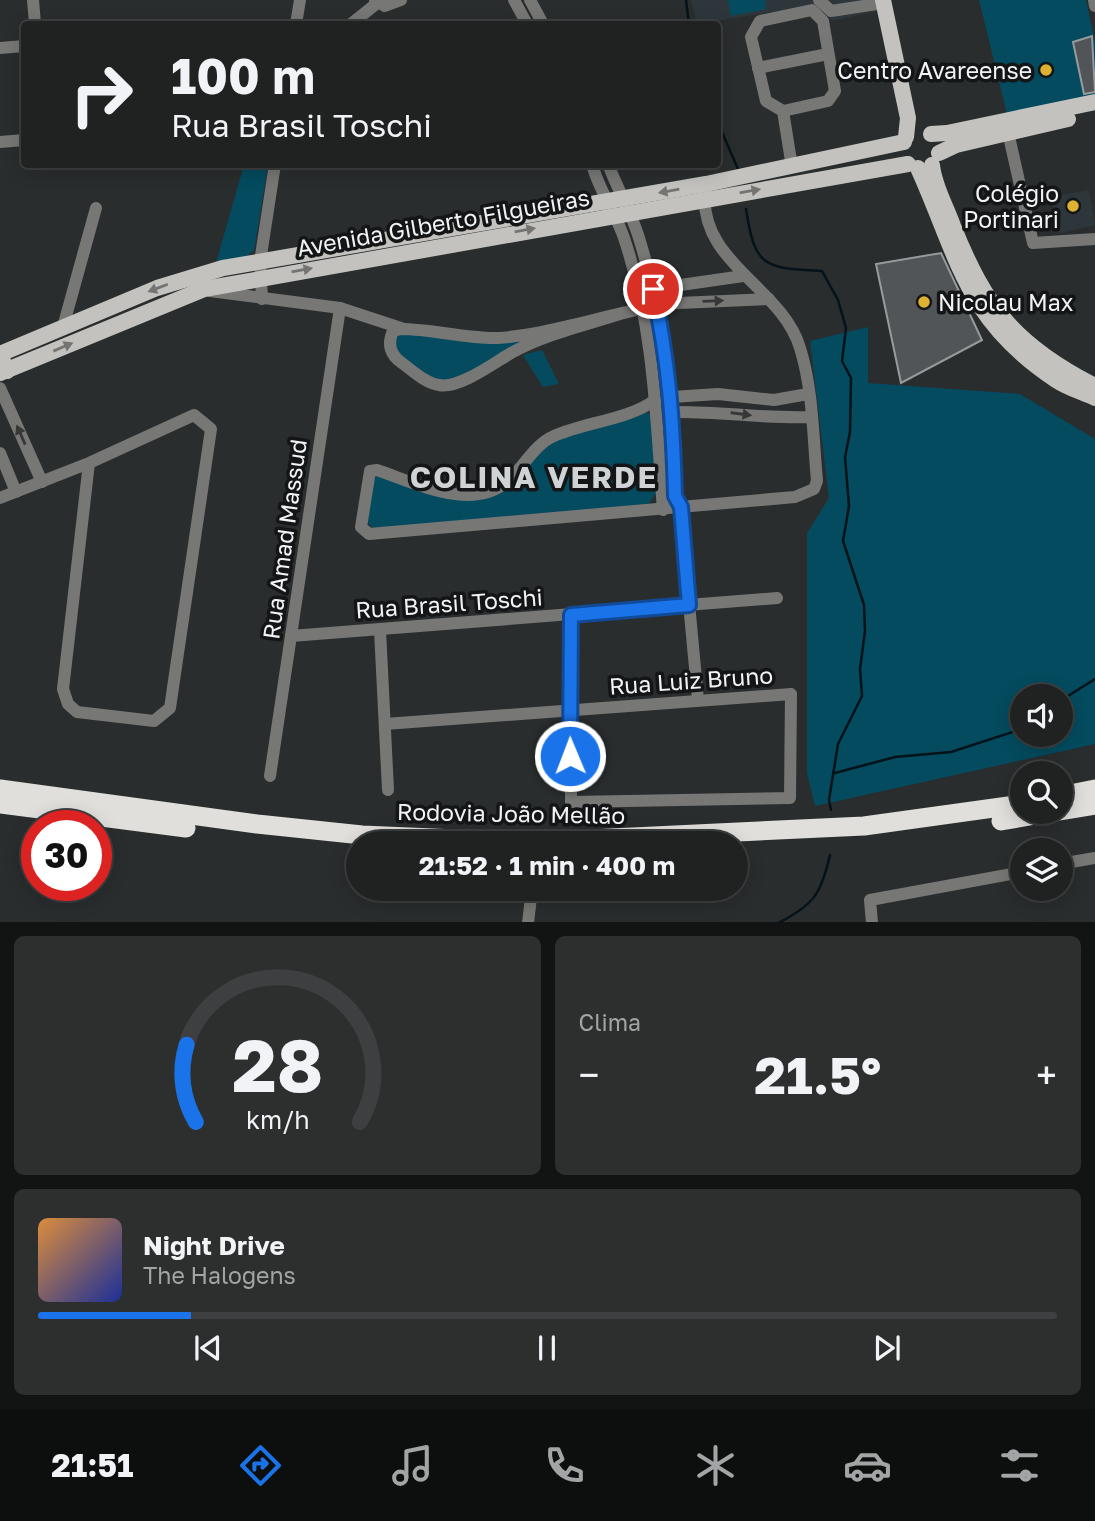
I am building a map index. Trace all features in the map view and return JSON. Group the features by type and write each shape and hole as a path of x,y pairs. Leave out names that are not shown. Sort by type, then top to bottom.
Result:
{"highway":[{"name":"Rodovia João Mellão","path":"0,789 270,826 362,835 527,842 864,826 1010,806"},
{"path":"1073,793 1095,789"},
{"path":"0,804 346,846"},
{"path":"1073,809 1095,805"},
{"path":"748,846 905,835 1010,819"}],"main road":[{"path":"886,1 917,116 939,144 924,163"},
{"path":"886,1 907,110 902,151 924,163 975,301 997,331 1026,359 1058,382 1095,398"},
{"path":"905,139 913,132 947,133 1095,102"},
{"name":"Avenida Gilberto Filgueiras","path":"705,192 792,167 830,168 924,163 956,145 1095,113"},
{"name":"Avenida Gilberto Filgueiras","path":"0,354 192,275 261,270 705,192 830,168 905,139"},
{"path":"962,264 1012,331 1047,360 1095,386"},
{"name":"Avenida Gilberto Filgueiras","path":"3,372 204,289 261,270"},
{"path":"0,354 3,372"}],"street":[{"path":"33,0 35,21"},
{"path":"296,21 300,0"},
{"path":"354,21 376,2 385,6 401,0"},
{"path":"514,0 525,21"},
{"path":"530,0 541,21"},
{"path":"819,0 831,11 886,1"},
{"path":"1094,0 1095,6"},
{"path":"812,10 823,21 828,54 835,91 828,101 783,111 766,101 751,37 760,21 812,10"},
{"path":"0,48 21,46"},
{"path":"758,68 828,54"},
{"path":"783,111 792,167"},
{"path":"1008,132 1033,243 1095,239"},
{"path":"0,142 21,140"},
{"path":"262,299 261,270 274,168"},
{"path":"594,168 624,237 651,348 663,510"},
{"path":"610,168 627,205 653,289 672,397 675,496 681,507 698,700"},
{"path":"655,400 551,437 524,461 510,479 497,489 483,493 459,494 426,489 385,472 370,471 360,527 369,534 663,510 795,497 814,489 817,481 811,417 800,347 787,321 727,257 706,218 705,192"},
{"path":"63,327 96,208"},
{"path":"192,275 204,289 340,308 405,329 497,338 642,309"},
{"path":"653,289 743,276"},
{"path":"656,304 769,299"},
{"name":"Rua Amad Massud","path":"270,776 340,308"},
{"path":"405,329 393,331 389,340 397,359 426,380 438,385 449,385 488,368 526,345 623,313"},
{"path":"0,388 42,482"},
{"path":"672,397 718,394 774,400 808,394"},
{"path":"673,412 716,411 769,418 811,417"},
{"path":"0,498 89,463 194,415 211,429 170,708 154,721 77,712 68,704 63,689 89,463"},
{"path":"0,453 16,492"},
{"name":"Rua Brasil Toschi","path":"291,636 777,598"},
{"path":"570,710 571,615"},
{"path":"380,630 387,790"},
{"name":"Rua Luiz Bruno","path":"384,724 698,700 790,694 790,798 571,802 570,710"},
{"path":"1073,862 1095,858"},
{"path":"872,922 870,900 1010,874"},
{"path":"528,922 531,901"}],"shaded area":[{"path":"691,0 879,0 881,10 833,21 815,5 716,21 696,21"},
{"path":"728,0 765,0 766,9 731,16"},
{"name":"Centro Avareense","path":"979,0 1086,0 1095,42 1095,98 1008,118"},
{"path":"243,168 268,168 254,251 244,258 216,263"},
{"name":"Colégio Portinari","path":"1089,190 1095,225 1059,233 1051,197"},
{"path":"581,324 448,382 427,378 392,348 395,333 497,340"},
{"path":"868,327 868,383 1020,394 1095,439 1095,744 815,806 807,773 807,533 829,498 810,341"},
{"path":"542,350 559,384 543,387 523,355"},
{"path":"643,411 652,415 657,492 647,506 373,528 366,521 372,481 377,476 456,499 491,497 506,486 530,457 548,443 588,427"}],"building":[{"path":"1092,36 1095,92 1084,94 1073,42"},
{"name":"Nicolau Max","path":"941,253 982,340 901,383 876,264"}],"waterway":[{"path":"686,0 689,21"},
{"path":"721,130 738,169"},
{"path":"746,209 749,228 759,254 775,266 822,271 838,300 846,328 842,361 851,378 850,432 845,457 849,506 843,541 864,605 865,631 860,669 862,696 838,744 829,800 831,810"},
{"path":"1073,693 1095,679"},
{"path":"835,773 895,757 951,752 1010,733"},
{"path":"780,922 800,910 814,897 823,880 830,855"}],"place":[{"name":"Centro Avareense","path":"1046,70"},
{"name":"Colégio Portinari","path":"1073,206"},
{"name":"Nicolau Max","path":"924,302"}],"district":[{"name":"COLINA VERDE","path":"534,477"}],"route":[{"path":"570,756 571,615 689,605 681,507 675,496 672,397 666,347 653,289"}]}
